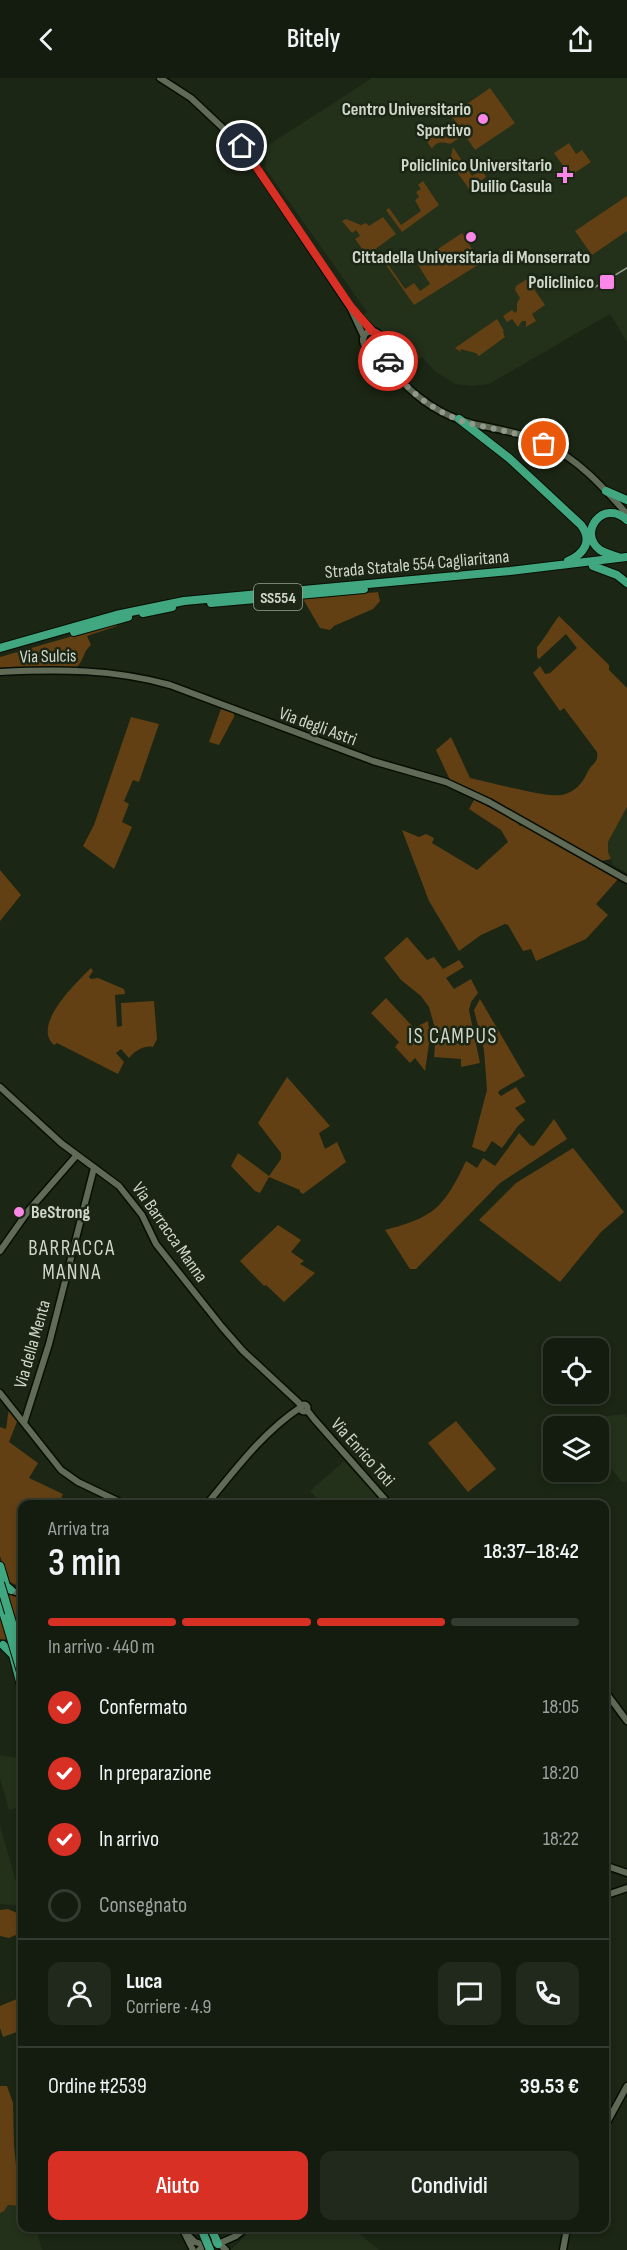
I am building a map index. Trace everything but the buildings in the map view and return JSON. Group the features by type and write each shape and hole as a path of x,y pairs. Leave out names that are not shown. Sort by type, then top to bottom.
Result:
{"highway":[{"path":"459,419 524,472 584,530 586,538 584,549 577,557 561,565"},
{"path":"606,491 627,500"},
{"path":"625,558 598,548 592,540 592,530 596,520 605,514 619,514 627,520"},
{"name":"Strada Statale 554 Cagliaritana","path":"0,648 110,616 184,601 625,558"},
{"name":"Strada Statale 554 Cagliaritana","path":"0,653 140,614 190,605 593,566 625,558"},
{"path":"593,566 616,574 627,583"},
{"path":"298,599 312,594"},
{"path":"216,603 219,605 253,604"},
{"path":"0,1566 6,1586 11,1590"},
{"path":"0,1583 18,1643"},
{"path":"0,1603 18,1662"},
{"path":"2,1644 13,1655 18,1666"},
{"path":"202,2232 208,2248"},
{"path":"206,2232 208,2248"},
{"path":"208,2248 210,2232"}],"street":[{"path":"160,78 191,98 242,146 351,307 373,332 379,335 388,363"},
{"path":"351,307 364,337 364,344 388,363 420,397 459,419 518,434 544,444 585,469 627,514"},
{"path":"364,337 367,333 373,332"},
{"path":"369,349 377,348 381,343"},
{"name":"Via Sulcis","path":"0,672 65,669 96,671"},
{"name":"Via degli Astri","path":"96,671 136,676 170,686 373,761 446,782 489,802 627,880"},
{"name":"Via Barracca Manna","path":"0,1087 76,1156 119,1186 148,1226 156,1244 231,1339 262,1370 294,1397 304,1410"},
{"path":"0,1251 29,1210 76,1156"},
{"name":"Via della Menta","path":"24,1423 49,1344 94,1168"},
{"path":"0,1393 61,1470 78,1482 116,1500"},
{"path":"210,1500 246,1455 270,1432 292,1415 304,1410"},
{"name":"Via Enrico Toti","path":"304,1410 385,1500"},
{"path":"0,1591 11,1590 18,1593"},
{"path":"2,1644 13,1645 18,1643"},
{"path":"609,1697 627,1720"},
{"path":"609,1867 627,1873"},
{"path":"609,1894 627,1888"},
{"path":"609,2119 627,2086"},
{"path":"185,2232 193,2250"},
{"path":"186,2232 192,2240 208,2248 228,2250 236,2236"},
{"path":"208,2248 241,2232"},
{"path":"563,2250 566,2232"}],"shaded area":[{"name":"Cittadella Universitaria di Monserrato","path":"372,78 627,78 627,342 610,314 489,384 472,386 455,384 435,371 422,357 399,373 383,346 384,337 378,328 370,326 361,316 367,312 265,168 267,146"},
{"name":"Centro Universitario Sportivo","path":"490,88 515,123 475,150 451,115"},
{"path":"449,124 459,138 450,144 438,143 432,149 426,140"},
{"path":"569,143 576,154 582,150 591,162 573,174 569,169 566,170 554,153"},
{"path":"453,147 472,176 482,170 486,177 469,189 450,162"},
{"path":"423,181 439,205 402,232 386,210 389,208 401,225 421,211 415,200 419,197 416,192 421,189 418,185"},
{"path":"627,196 627,231 592,255 575,231"},
{"path":"383,217 396,234 367,255 355,239 360,236 356,230 352,233 342,221 346,219 361,225 366,223 369,226"},
{"path":"462,233 481,263 414,305 379,255 381,254 405,289 414,283 420,291 430,284 417,263"},
{"path":"527,279 545,305 532,314 536,321 526,327 526,321 522,321 518,327 512,319 507,322 503,316 512,310 515,313 517,311 520,298 515,290 516,286"},
{"path":"497,319 505,337 479,356 460,349 461,352 455,348"},
{"path":"378,592 380,601 373,609 334,626 330,630 320,628 303,599"},
{"path":"559,616 609,665 609,670 627,688 627,807 608,842 611,859 601,861 521,816 450,780 436,750 451,737 470,778 554,795 567,794 578,786 596,761 597,752 564,708 560,711 533,673 540,666 545,674 550,673 577,648 566,634 539,659 537,657 537,647"},
{"path":"118,623 117,626 87,636 91,645 76,668 0,670 0,657"},
{"path":"221,709 234,713 234,717 219,745 209,742"},
{"path":"131,717 159,724 139,782 133,780 124,801 129,804 122,822 132,827 114,869 83,846 94,825"},
{"path":"474,800 514,819 520,826 539,832 619,878 596,904 608,915 586,939 536,961 531,949 523,951 508,925 505,924 481,935 459,951 429,901 402,830 419,837 426,834 434,838 432,843 477,870 508,842 501,830 469,809"},
{"path":"627,807 627,873 613,865 608,852 608,842"},
{"path":"0,870 21,895 0,921"},
{"path":"407,937 427,960 434,957 443,969 459,960 464,967 446,978 454,989 471,979 478,993 471,1002 469,1010 480,1063 461,1067 461,1059 434,1057 436,1032 429,1007 421,996 401,980 384,958"},
{"path":"91,968 93,971 89,977 91,979 98,978 124,989 125,994 115,995 117,1027 122,1026 121,1003 154,1001 157,1039 153,1047 140,1049 129,1058 121,1049 116,1053 124,1062 118,1074 57,1043 54,1045 48,1037 48,1026 59,1004"},
{"path":"386,998 414,1028 428,1021 430,1037 425,1071 415,1058 410,1063 395,1047 399,1042 371,1013"},
{"path":"480,999 525,1076 498,1093 501,1096 516,1087 526,1102 515,1108 525,1120 502,1148 492,1141 485,1152 472,1147 487,1090 484,1050 474,1010"},
{"path":"287,1077 330,1126 319,1133 325,1149 337,1142 346,1162 303,1194 300,1190 269,1177 260,1193 255,1191 231,1166 238,1153 269,1176 281,1159 281,1153 258,1123"},
{"path":"554,1119 567,1139 500,1183 416,1269 410,1269 385,1230 416,1220 436,1208 444,1200 466,1161 477,1168 483,1158 495,1166 519,1133 530,1145 534,1146"},
{"path":"573,1148 624,1212 601,1232 560,1282 479,1220 516,1183"},
{"path":"278,1225 301,1240 291,1252 304,1261 300,1264 315,1273 284,1302 266,1285 264,1286 240,1261"},
{"path":"9,1408 18,1419 9,1442 38,1463 29,1478 63,1494 60,1500 18,1500 18,1586 8,1581 0,1556 0,1427 6,1429"},
{"path":"625,1414 627,1418 626,1482 622,1482 609,1466 609,1416 607,1416"},
{"path":"456,1421 496,1469 468,1492 428,1443"},
{"path":"344,1461 380,1500 318,1500 310,1491"},
{"path":"6,1593 18,1596 18,1638 15,1640 0,1639 0,1595"},
{"path":"0,1755 18,1758 18,1807 9,1810 0,1778"},
{"path":"0,1825 18,1889 18,1904 0,1904"},
{"path":"8,1909 18,1914 16,1935 9,1938 0,1936 0,1910"},
{"path":"16,1992 18,1992 18,2031 3,2037 0,2028 0,2006 17,1999"},
{"path":"0,2086 7,2086 13,2103 18,2206 8,2205 0,2213"},
{"path":"0,2205 18,2206 18,2232 37,2232 42,2250 0,2250"},
{"path":"249,2232 358,2232 379,2250 231,2250"}],"tram line":[{"path":"592,289 627,268"}],"way so far":[{"path":"388,361 408,387 443,412 473,424 518,434 544,444"}],"place":[{"name":"Centro Universitario Sportivo","path":"483,119"},
{"name":"Policlinico Universitario Duilio Casula","path":"565,175"},
{"name":"Cittadella Universitaria di Monserrato","path":"471,237"},
{"name":"Policlinico","path":"607,282"},
{"name":"BeStrong","path":"19,1212"}],"district":[{"name":"IS CAMPUS","path":"453,1036"},
{"name":"BARRACCA MANNA","path":"72,1260"}],"route":[{"path":"242,146 351,307 373,332 379,335 382,350 388,361"}]}
